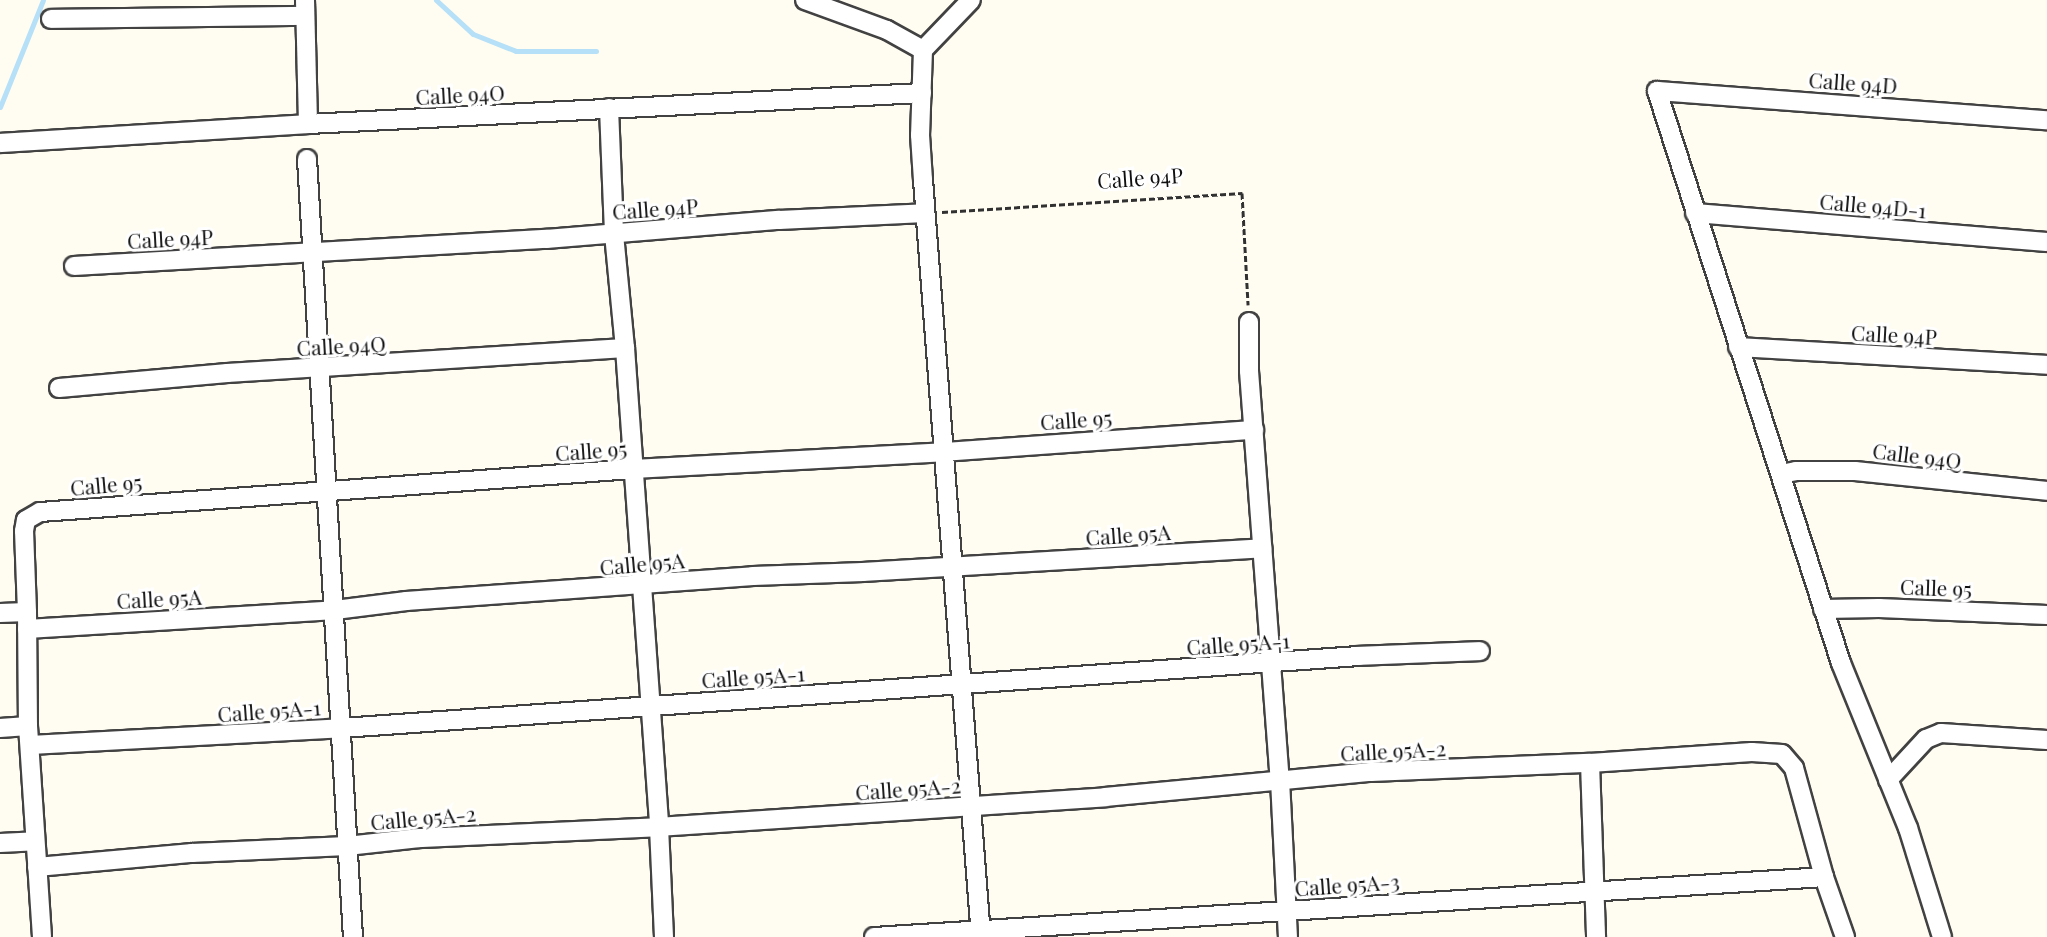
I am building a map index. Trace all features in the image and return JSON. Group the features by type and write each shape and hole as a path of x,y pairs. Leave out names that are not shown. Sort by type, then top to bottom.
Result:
{"street":[{"path":"811,0 887,30 923,50"},
{"path":"971,0 923,50 920,135 964,685 969,806 981,934"},
{"path":"51,19 304,8 308,124"},
{"name":"Calle 94D","path":"1695,213 1657,91 2047,120"},
{"name":"Calle 94O","path":"0,143 308,124 922,93"},
{"path":"609,108 614,234 625,348 640,586 659,827 664,937"},
{"path":"307,159 353,937"},
{"name":"Calle 94P","path":"74,266 311,254 614,234 779,220 925,213"},
{"path":"1695,213 1841,663 1908,828 1942,937"},
{"name":"Calle 94D-1","path":"1695,213 2047,242"},
{"path":"1249,322 1269,664 1280,780 1288,937"},
{"name":"Calle 94P","path":"1738,347 2047,365"},
{"name":"Calle 94Q","path":"59,388 226,373 319,369 625,348"},
{"name":"Calle 95","path":"27,620 24,531 26,520 40,512 633,470 944,452 1254,430"},
{"name":"Calle 94Q","path":"1781,474 1796,471 1855,471 2047,492"},
{"name":"Calle 95A","path":"3,613 27,620 335,610 406,601 640,586 753,576 1262,548"},
{"name":"Calle 95","path":"1823,609 1879,608 2047,615"},
{"path":"27,620 28,726 42,937"},
{"name":"Calle 95A-1","path":"30,745 342,728 1480,651"},
{"path":"0,728 28,726"},
{"path":"1888,780 1926,739 1941,733 2047,740"},
{"name":"Calle 95A-2","path":"37,867 192,853 347,846 420,838 659,827 1105,797 1371,772 1590,763 1752,752 1782,754 1794,768 1824,877"},
{"path":"1590,763 1596,937"},
{"path":"0,843 35,841"},
{"path":"1824,877 1845,937"},
{"name":"Calle 95A-3","path":"874,937 981,934 1286,910 1824,877"}],"path":[{"name":"Calle 94P","path":"925,213 1239,193 1244,198 1249,322"}],"waterway":[{"path":"0,107 43,0"},
{"path":"436,0 473,34 516,51 596,51"}]}
